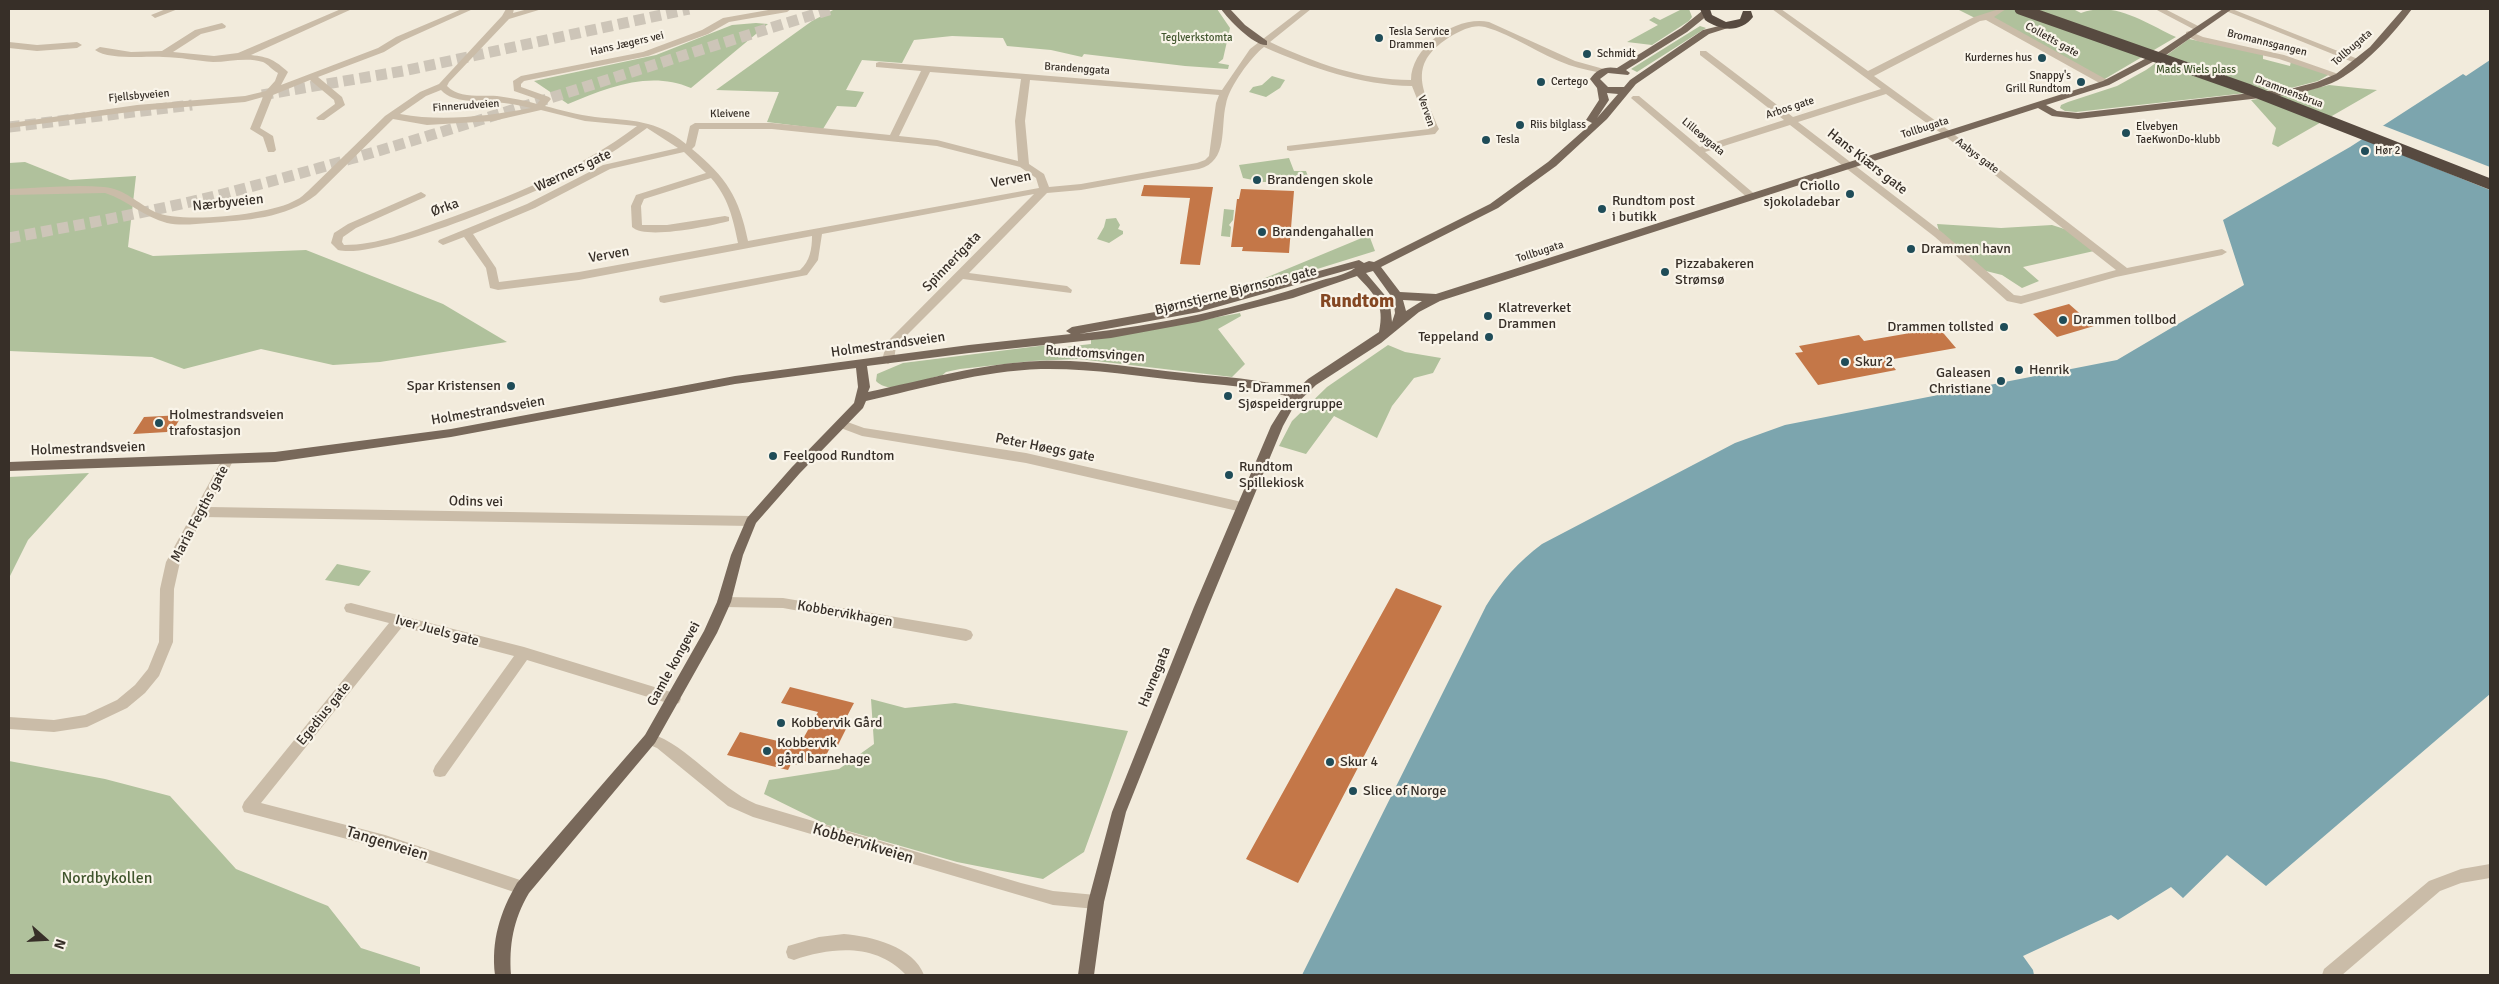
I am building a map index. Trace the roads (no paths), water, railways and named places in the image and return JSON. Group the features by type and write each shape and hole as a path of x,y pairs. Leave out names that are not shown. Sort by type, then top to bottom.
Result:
{"highway":[{"name":"Drammensbrua","path":"2020,9 2224,80 2490,184"},
{"name":"Drammensbrua","path":"2045,9 2214,68 2490,174"},
{"path":"1704,11 1712,21 1728,25 1742,24 1748,17 1747,10"}],"main road":[{"path":"1225,9 1242,27 1264,44"},
{"path":"2038,105 2106,83 2163,53 2227,9"},
{"name":"Tollbugata","path":"1399,321 1415,309 1436,298 2038,105 2055,114 2078,116 2295,91 2339,76 2373,49 2408,9"},
{"path":"1618,71 1690,26 1704,11"},
{"path":"1360,267 1375,266 1460,224 1514,193 1579,140 1604,117 1631,86 1706,32 1728,25"},
{"path":"1606,70 1618,71 1629,75 1631,86 1612,91 1599,84 1596,76 1606,70"},
{"name":"Bjørnstjerne Bjørnsons gate","path":"1060,341 1152,327 1225,312 1290,295 1360,267 1453,221 1503,193 1533,172 1563,147 1596,115 1604,100 1599,84"},
{"path":"1294,399 1312,382 1384,335 1399,321 1401,308 1398,296 1375,266"},
{"path":"1360,267 1387,306 1388,317 1384,335"},
{"name":"Holmestrandsveien","path":"9,467 275,457 451,433 698,386 969,349 1199,308 1360,267"},
{"path":"1387,306 1398,296"},
{"name":"Tollbugata","path":"1398,296 1436,298"},
{"path":"1387,306 1415,309"},
{"name":"Holmestrandsveien","path":"969,349 1060,341"},
{"path":"861,363 862,398"},
{"name":"Rundtomsvingen","path":"862,398 977,372 1058,364 1258,385 1294,399"},
{"name":"Gamle kongevei","path":"503,975 501,952 503,932 511,910 523,888 650,739 710,633 724,602 737,555 751,521 796,470 842,424 859,405 862,398"},
{"name":"Havnegata","path":"1086,975 1096,902 1119,812 1242,507 1277,426 1294,399"}],"street":[{"path":"155,15 174,9"},
{"path":"240,56 348,9"},
{"name":"Fjellsbyveien","path":"10,125 92,114 235,100 269,94 381,50 399,39 468,9"},
{"path":"538,9 508,13 442,86 445,90 458,95 526,103 589,119 647,125 666,132 686,149 727,192 738,215 744,245"},
{"name":"Hans Jægers vei","path":"540,107 546,100 544,97 517,89 516,83 521,79 645,54 704,32 726,20 787,9"},
{"path":"1226,93 1250,55 1307,9"},
{"name":"Aabys gate","path":"1776,9 1948,134 2125,272"},
{"path":"1868,75 1977,18 1987,17 2002,9"},
{"path":"2159,9 2198,28"},
{"path":"2227,9 2358,61"},
{"name":"Colletts gate","path":"1987,17 2106,83"},
{"name":"Verven","path":"1295,147 1432,132 1434,129 1416,83 1417,67 1426,52 1459,28 1479,22 1572,63"},
{"path":"164,54 193,33 205,27 222,26"},
{"name":"Bromannsgangen","path":"2189,34 2200,39 2299,62 2339,76"},
{"path":"1264,44 1316,66 1351,76 1390,83 1416,83"},
{"path":"9,45 37,48 78,45"},
{"path":"100,50 131,55 164,54 214,59 240,56 268,60 275,68 283,72 279,82 269,94 255,129 268,136 271,150"},
{"name":"Hans Kiærs gate","path":"1703,53 1943,238 2011,298 2021,300 2125,272"},
{"path":"1572,63 1606,70"},
{"path":"1572,63 1599,84"},
{"name":"Brandenggata","path":"879,66 1226,93"},
{"path":"893,139 927,69"},
{"path":"312,77 339,99 340,105 321,118"},
{"path":"1024,165 1018,127 1020,103 1026,78"},
{"name":"Nærbyveien","path":"9,192 105,190 122,195 151,214 169,220 258,216 299,203 393,116 422,94 442,86"},
{"name":"Arbos gate","path":"1700,150 1888,90"},
{"name":"Verven","path":"467,233 491,268 494,285 498,286 579,276 1045,189 1081,187 1199,166 1210,160 1215,154 1221,104 1226,93"},
{"name":"Lilleøygata","path":"1636,98 1700,150 1753,197"},
{"name":"Finnerudveien","path":"393,116 427,122 494,118 525,113 540,107"},
{"name":"Ørka","path":"421,195 352,226 338,235 336,243 342,248 374,245 411,234 502,201 578,169 620,144 647,125"},
{"name":"Kleivene","path":"686,149 690,146 695,126 772,126 893,139 946,145 1024,165 1040,176 1045,189"},
{"name":"Wærners gate","path":"443,242 532,206 607,167 686,149"},
{"path":"712,175 640,197 636,206 637,228 725,219"},
{"name":"Spinnerigata","path":"888,360 891,345 1045,189"},
{"path":"664,299 803,273 810,268 818,243 818,232"},
{"path":"2125,272 2222,252"},
{"path":"961,275 1067,290"},
{"name":"Peter Høegs gate","path":"842,424 862,432 1026,458 1242,507"},
{"name":"Maria Fegths gate","path":"9,723 54,726 87,721 122,704 140,689 154,672 163,655 166,642 167,589 172,562 228,459"},
{"name":"Odins vei","path":"200,512 751,521"},
{"name":"Kobbervikhagen","path":"724,602 784,603 966,635"},
{"name":"Iver Juels gate","path":"351,608 524,653 674,699"},
{"name":"Egedius gate","path":"249,807 399,621"},
{"path":"440,771 524,653"},
{"name":"Kobbervikveien","path":"650,739 662,744 733,801 753,810 1021,890 1054,898 1096,902"},
{"name":"Tangenveien","path":"249,807 385,842 523,888"},
{"path":"2330,975 2435,886 2461,876 2490,870"},
{"path":"794,952 816,944 839,941 865,943 884,950 909,965 916,975"}],"water":[{"path":"2490,60 2490,694 2266,886 2227,855 2183,898 2171,887 2118,920 2111,915 2023,956 2033,970 2034,975 1302,975 1486,606 1511,572 1542,544 1735,443 1785,425 2117,360 2244,285 2223,220 2350,147 2463,74 2466,76"}],"tunnel":[{"path":"262,95 403,71 689,9"},
{"path":"9,238 167,207 296,174 450,129 832,9"},
{"path":"9,127 192,105"}],"place":[{"name":"Tesla Service Drammen","path":"1379,38"},
{"name":"Schmidt","path":"1587,54"},
{"name":"Kurdernes hus","path":"2042,58"},
{"name":"Certego","path":"1541,82"},
{"name":"Snappy's Grill Rundtom","path":"2081,82"},
{"name":"Riis bilglass","path":"1520,125"},
{"name":"Elvebyen TaeKwonDo-klubb","path":"2126,133"},
{"name":"Tesla","path":"1486,140"},
{"name":"Hør 2","path":"2365,151"},
{"name":"Brandengen skole","path":"1257,180"},
{"name":"Criollo sjokoladebar","path":"1850,194"},
{"name":"Rundtom post i butikk","path":"1602,209"},
{"name":"Brandengahallen","path":"1262,232"},
{"name":"Drammen havn","path":"1911,249"},
{"name":"Pizzabakeren Strømsø","path":"1665,272"},
{"name":"Klatreverket Drammen","path":"1488,316"},
{"name":"Drammen tollbod","path":"2063,320"},
{"name":"Drammen tollsted","path":"2004,327"},
{"name":"Teppeland","path":"1489,337"},
{"name":"Skur 2","path":"1845,362"},
{"name":"Henrik","path":"2019,370"},
{"name":"Galeasen Christiane","path":"2001,381"},
{"name":"Spar Kristensen","path":"511,386"},
{"name":"5. Drammen Sjøspeidergruppe","path":"1228,396"},
{"name":"Holmestrandsveien trafostasjon","path":"159,423"},
{"name":"Feelgood Rundtom","path":"773,456"},
{"name":"Rundtom Spillekiosk","path":"1229,475"},
{"name":"Kobbervik Gård","path":"781,723"},
{"name":"Kobbervik gård barnehage","path":"767,751"},
{"name":"Skur 4","path":"1330,762"},
{"name":"Slice of Norge","path":"1353,791"}],"district":[{"name":"Rundtom","path":"1357,302"}],"park label":[{"name":"Teglverkstomta","path":"1197,38"},
{"name":"Mads Wiels plass","path":"2196,70"},
{"name":"Nordbykollen","path":"107,879"}]}
